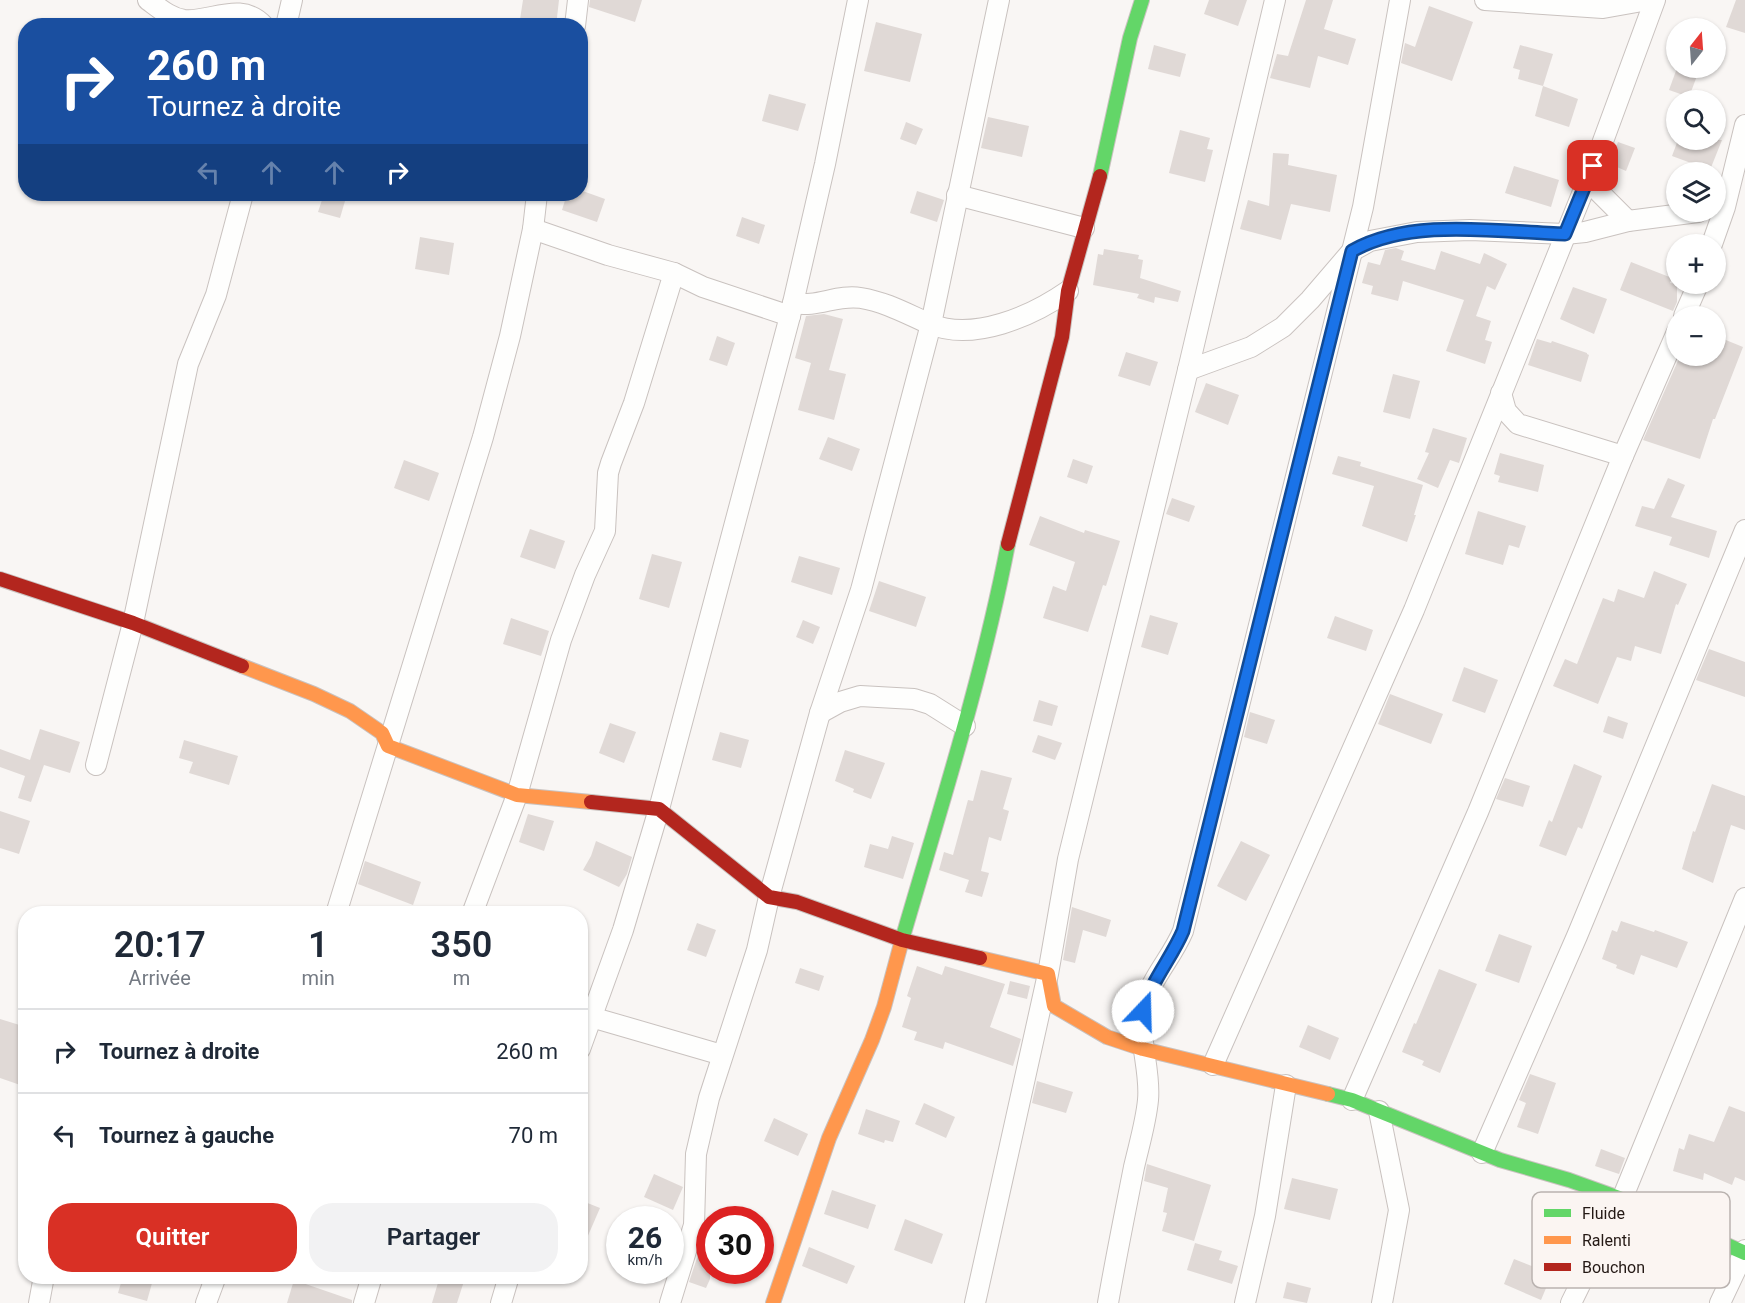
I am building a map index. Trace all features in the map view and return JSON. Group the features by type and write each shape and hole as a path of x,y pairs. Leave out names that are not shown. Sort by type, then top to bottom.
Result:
{"street":[{"path":"148,0 178,18"},
{"path":"288,18 292,0"},
{"path":"576,18 578,0"},
{"path":"588,1026 623,930 659,809 791,310 825,164 858,0"},
{"path":"670,1303 694,1225 696,1154 709,1098 757,950 820,712 861,590 931,324 999,0"},
{"path":"773,1303 829,1138 880,1018 965,726 995,612 1010,532 1062,337 1068,291 1099,180 1130,38 1142,0"},
{"path":"975,1303 1048,974 1068,859 1188,370 1275,0"},
{"path":"1108,1303 1148,1100 1148,1067 1143,1049 1143,1011 1156,977 1176,949 1183,931 1363,207 1400,0"},
{"path":"1485,0 1603,8 1648,0"},
{"path":"1213,1065 1414,610 1587,180 1655,0"},
{"path":"201,18 233,13 252,18"},
{"path":"1726,188 1745,125"},
{"path":"1587,180 1628,221"},
{"path":"957,195 1084,228"},
{"path":"96,765 134,623 188,364 216,295 241,201"},
{"path":"338,906 483,437 510,336 533,229 536,201"},
{"path":"1726,207 1745,203"},
{"path":"1188,370 1251,347 1283,327 1310,300 1352,251 1370,241 1417,232 1470,230 1565,234 1585,232 1628,221 1666,216"},
{"path":"533,229 608,255 674,273 703,287 791,310 844,298 859,297 883,303 945,328 1000,324 1023,317 1068,291"},
{"path":"475,906 517,795 561,640 585,575 605,531 608,474 634,403 674,273"},
{"path":"1352,1100 1478,812 1623,456 1666,357"},
{"path":"1501,393 1506,411 1518,424 1623,456"},
{"path":"1482,1152 1577,936 1745,530"},
{"path":"0,579 134,623 314,694 350,711 382,733 388,746 517,795 659,809 770,897 796,902 902,940 1048,974"},
{"path":"820,712 840,702 860,696 914,699 930,704 965,726"},
{"path":"1625,1192 1745,898"},
{"path":"1048,974 1054,1006 1107,1037 1143,1049 1352,1100 1500,1160 1602,1192"},
{"path":"591,1017 722,1055"},
{"path":"1245,1303 1265,1216 1286,1085"},
{"path":"1379,1111 1399,1210 1382,1303"},
{"path":"1730,1246 1745,1252 1730,1283"},
{"path":"39,1303 43,1284"},
{"path":"206,1303 213,1284"},
{"path":"364,1303 370,1284"},
{"path":"501,1303 507,1284"},
{"path":"1571,1303 1578,1288"},
{"path":"1720,1303 1727,1288"}],"building":[{"path":"523,0 559,0 557,18 520,18"},
{"path":"590,0 642,0 635,22 589,7"},
{"path":"1209,0 1247,0 1238,26 1204,14"},
{"path":"1306,0 1333,0 1324,29 1356,39 1348,65 1318,56 1310,88 1270,78 1277,54 1288,56"},
{"path":"1736,0 1745,0 1745,33 1726,27"},
{"path":"1429,6 1473,22 1452,81 1401,63 1405,43 1415,47"},
{"path":"876,22 922,34 910,82 864,71"},
{"path":"1154,45 1186,54 1180,77 1148,69"},
{"path":"1520,45 1553,54 1543,86 1518,79 1520,70 1513,68"},
{"path":"1673,78 1696,78 1692,90 1669,90"},
{"path":"1543,86 1578,99 1569,127 1535,116"},
{"path":"769,94 806,104 798,131 762,121"},
{"path":"988,117 1029,126 1022,157 981,148"},
{"path":"906,122 923,129 916,145 900,139"},
{"path":"1180,130 1210,138 1207,149 1213,150 1205,182 1169,173"},
{"path":"1618,142 1635,148 1626,171 1610,164"},
{"path":"1674,150 1718,150 1713,162 1688,162 1672,156"},
{"path":"1273,153 1289,154 1288,165 1337,175 1330,212 1291,204 1281,240 1240,229 1248,200 1269,206"},
{"path":"1514,166 1559,180 1551,207 1505,193"},
{"path":"917,191 944,200 937,222 910,213"},
{"path":"588,193 605,199 597,222 562,210 565,201 588,201"},
{"path":"322,201 345,201 340,218 318,212"},
{"path":"742,217 765,225 759,244 736,236"},
{"path":"420,237 454,243 449,275 415,269"},
{"path":"1396,248 1404,251 1401,260 1435,270 1441,251 1480,264 1484,253 1507,264 1495,290 1487,286 1476,316 1491,321 1485,340 1492,342 1485,364 1446,351 1464,300 1403,281 1398,301 1371,294 1373,286 1362,283 1368,262 1380,265 1385,250"},
{"path":"1104,249 1139,255 1138,259 1143,260 1140,278 1181,291 1178,302 1155,297 1154,303 1137,298 1139,294 1093,285 1098,254 1103,255"},
{"path":"1631,262 1666,276 1666,294 1677,294 1677,302 1675,306 1666,306 1666,308 1620,290"},
{"path":"1573,287 1607,299 1594,334 1560,319"},
{"path":"824,314 843,319 829,370 846,374 834,420 798,410 811,363 795,358 806,316"},
{"path":"717,336 735,343 727,366 709,360"},
{"path":"1537,339 1551,343 1552,341 1587,353 1589,355 1581,382 1528,365"},
{"path":"1726,340 1743,347 1715,419 1713,419 1700,459 1643,440 1676,366 1726,366"},
{"path":"1126,352 1158,362 1150,386 1118,376"},
{"path":"1393,374 1420,381 1410,419 1383,412"},
{"path":"1206,383 1239,395 1228,425 1195,412"},
{"path":"1433,428 1467,438 1459,463 1450,460 1438,488 1417,479 1429,453 1425,452"},
{"path":"828,437 860,449 852,471 819,459"},
{"path":"1500,453 1544,465 1538,492 1498,482 1500,476 1494,474"},
{"path":"1338,456 1361,462 1360,466 1423,485 1407,542 1362,526 1374,486 1332,474"},
{"path":"1073,459 1093,466 1087,484 1067,477"},
{"path":"404,460 439,473 429,501 394,488"},
{"path":"1668,478 1685,485 1671,517 1717,531 1709,558 1669,545 1672,537 1635,526 1642,506 1654,509"},
{"path":"1172,498 1195,506 1189,522 1166,514"},
{"path":"1478,511 1526,526 1519,548 1509,545 1503,565 1465,554"},
{"path":"1040,516 1084,533 1085,530 1120,541 1088,632 1043,618 1053,586 1066,591 1075,562 1029,545"},
{"path":"530,529 565,541 555,569 520,557"},
{"path":"652,554 682,562 669,608 639,599"},
{"path":"799,556 840,568 832,595 791,582"},
{"path":"1654,571 1687,584 1678,605 1676,604 1661,654 1635,646 1631,661 1617,657 1598,704 1553,686 1565,659 1577,664 1603,598 1614,602 1618,589 1644,598"},
{"path":"879,581 926,597 916,627 869,611"},
{"path":"1150,615 1178,623 1168,655 1141,647"},
{"path":"1335,616 1373,630 1366,651 1327,638"},
{"path":"511,618 549,631 541,656 503,644"},
{"path":"803,620 820,627 813,644 796,637"},
{"path":"1709,649 1745,662 1745,697 1696,680"},
{"path":"1464,667 1498,680 1485,713 1452,701"},
{"path":"1390,694 1443,714 1431,744 1378,724"},
{"path":"1039,700 1058,706 1052,726 1033,721"},
{"path":"1250,712 1275,720 1267,744 1244,737"},
{"path":"1608,716 1628,723 1623,739 1603,732"},
{"path":"610,723 636,732 624,763 599,753"},
{"path":"40,729 80,742 70,773 44,765 31,802 18,798 25,776 0,767 0,749 30,760"},
{"path":"720,732 749,740 741,768 712,760"},
{"path":"1038,735 1062,743 1055,760 1032,752"},
{"path":"184,740 238,756 229,785 189,773 193,762 179,758"},
{"path":"845,750 885,763 871,799 835,781"},
{"path":"1574,764 1602,776 1582,829 1578,827 1566,856 1539,846 1549,820 1552,822"},
{"path":"981,770 1012,778 1003,809 1009,811 1001,841 989,837 981,871 989,873 982,897 965,892 969,880 939,870 944,852 953,855 968,800 973,801"},
{"path":"1505,778 1530,786 1523,807 1496,799"},
{"path":"1712,784 1745,796 1745,830 1731,825 1713,883 1682,869 1693,831 1695,832"},
{"path":"0,811 30,821 19,854 0,848"},
{"path":"528,814 554,821 544,851 519,842"},
{"path":"892,836 914,843 903,879 864,867 870,844 888,849"},
{"path":"596,841 632,857 627,874 619,887 583,870"},
{"path":"1241,841 1270,855 1246,901 1217,886"},
{"path":"365,861 421,882 413,905 358,884"},
{"path":"1072,907 1111,920 1106,937 1083,930 1075,963 1063,960"},
{"path":"1621,921 1688,942 1677,968 1641,955 1634,975 1602,959 1612,930 1617,932"},
{"path":"697,923 716,930 706,957 687,950"},
{"path":"1499,934 1532,946 1519,983 1485,971"},
{"path":"917,966 942,975 945,966 1005,984 990,1027 1021,1039 1013,1066 945,1042 943,1049 914,1040 917,1032 902,1027 911,998 907,996"},
{"path":"800,968 824,976 819,991 795,983"},
{"path":"1439,969 1477,984 1440,1073 1422,1065 1424,1061 1402,1052"},
{"path":"1010,981 1030,986 1027,999 1007,994"},
{"path":"0,1019 18,1025 18,1084 0,1078"},
{"path":"1308,1025 1339,1038 1330,1060 1299,1047"},
{"path":"1530,1074 1556,1083 1538,1134 1517,1127 1526,1103 1519,1100"},
{"path":"1037,1081 1073,1092 1066,1113 1032,1103"},
{"path":"924,1103 955,1117 946,1138 915,1124"},
{"path":"1729,1106 1745,1112 1745,1181 1735,1177 1732,1185 1704,1173 1703,1180 1673,1171 1679,1148 1684,1150 1689,1134 1714,1142"},
{"path":"866,1109 900,1121 893,1142 885,1140 884,1143 858,1134"},
{"path":"774,1118 808,1134 798,1156 764,1141"},
{"path":"1601,1149 1625,1158 1619,1174 1595,1166"},
{"path":"1147,1164 1211,1185 1194,1241 1162,1231 1167,1213 1163,1212 1168,1188 1144,1181"},
{"path":"654,1174 683,1187 675,1206 664,1206 644,1197"},
{"path":"1292,1178 1338,1189 1330,1220 1284,1209"},
{"path":"832,1190 876,1205 868,1229 824,1214"},
{"path":"588,1203 600,1208 588,1236"},
{"path":"905,1219 943,1234 932,1264 894,1250"},
{"path":"1195,1243 1222,1251 1219,1260 1238,1266 1232,1284 1187,1270"},
{"path":"809,1247 855,1266 847,1284 802,1266"},
{"path":"1514,1259 1532,1266 1532,1288 1546,1288 1541,1300 1504,1284"},
{"path":"696,1261 696,1284 708,1284 706,1288 689,1282"},
{"path":"1287,1282 1311,1288 1307,1303 1283,1298"},
{"path":"121,1284 152,1284 147,1301 118,1293"},
{"path":"293,1284 306,1284 352,1300 352,1303 287,1303"},
{"path":"438,1284 463,1284 457,1303 432,1303"}],"traffic: fast":[{"path":"1100,176 1130,38 1142,0"},
{"path":"902,940 973,694 1008,544"},
{"path":"1328,1094 1352,1100 1500,1160 1602,1192"},
{"path":"1730,1246 1745,1253"}],"traffic: slow":[{"path":"242,666 314,694 350,711 382,733 388,746 517,795 591,802"},
{"path":"773,1303 829,1138 884,1007 902,940"},
{"path":"980,958 1048,974 1054,1006 1107,1037 1143,1049 1328,1094"}],"traffic: jam":[{"path":"1008,544 1062,337 1068,291 1100,176"},
{"path":"0,579 133,623 242,666"},
{"path":"591,802 659,809 769,897 797,902 902,940 980,958"}],"route":[{"path":"1143,1011 1156,977 1176,949 1183,931 1352,251 1370,241 1417,232 1470,230 1565,234 1593,166"}]}
